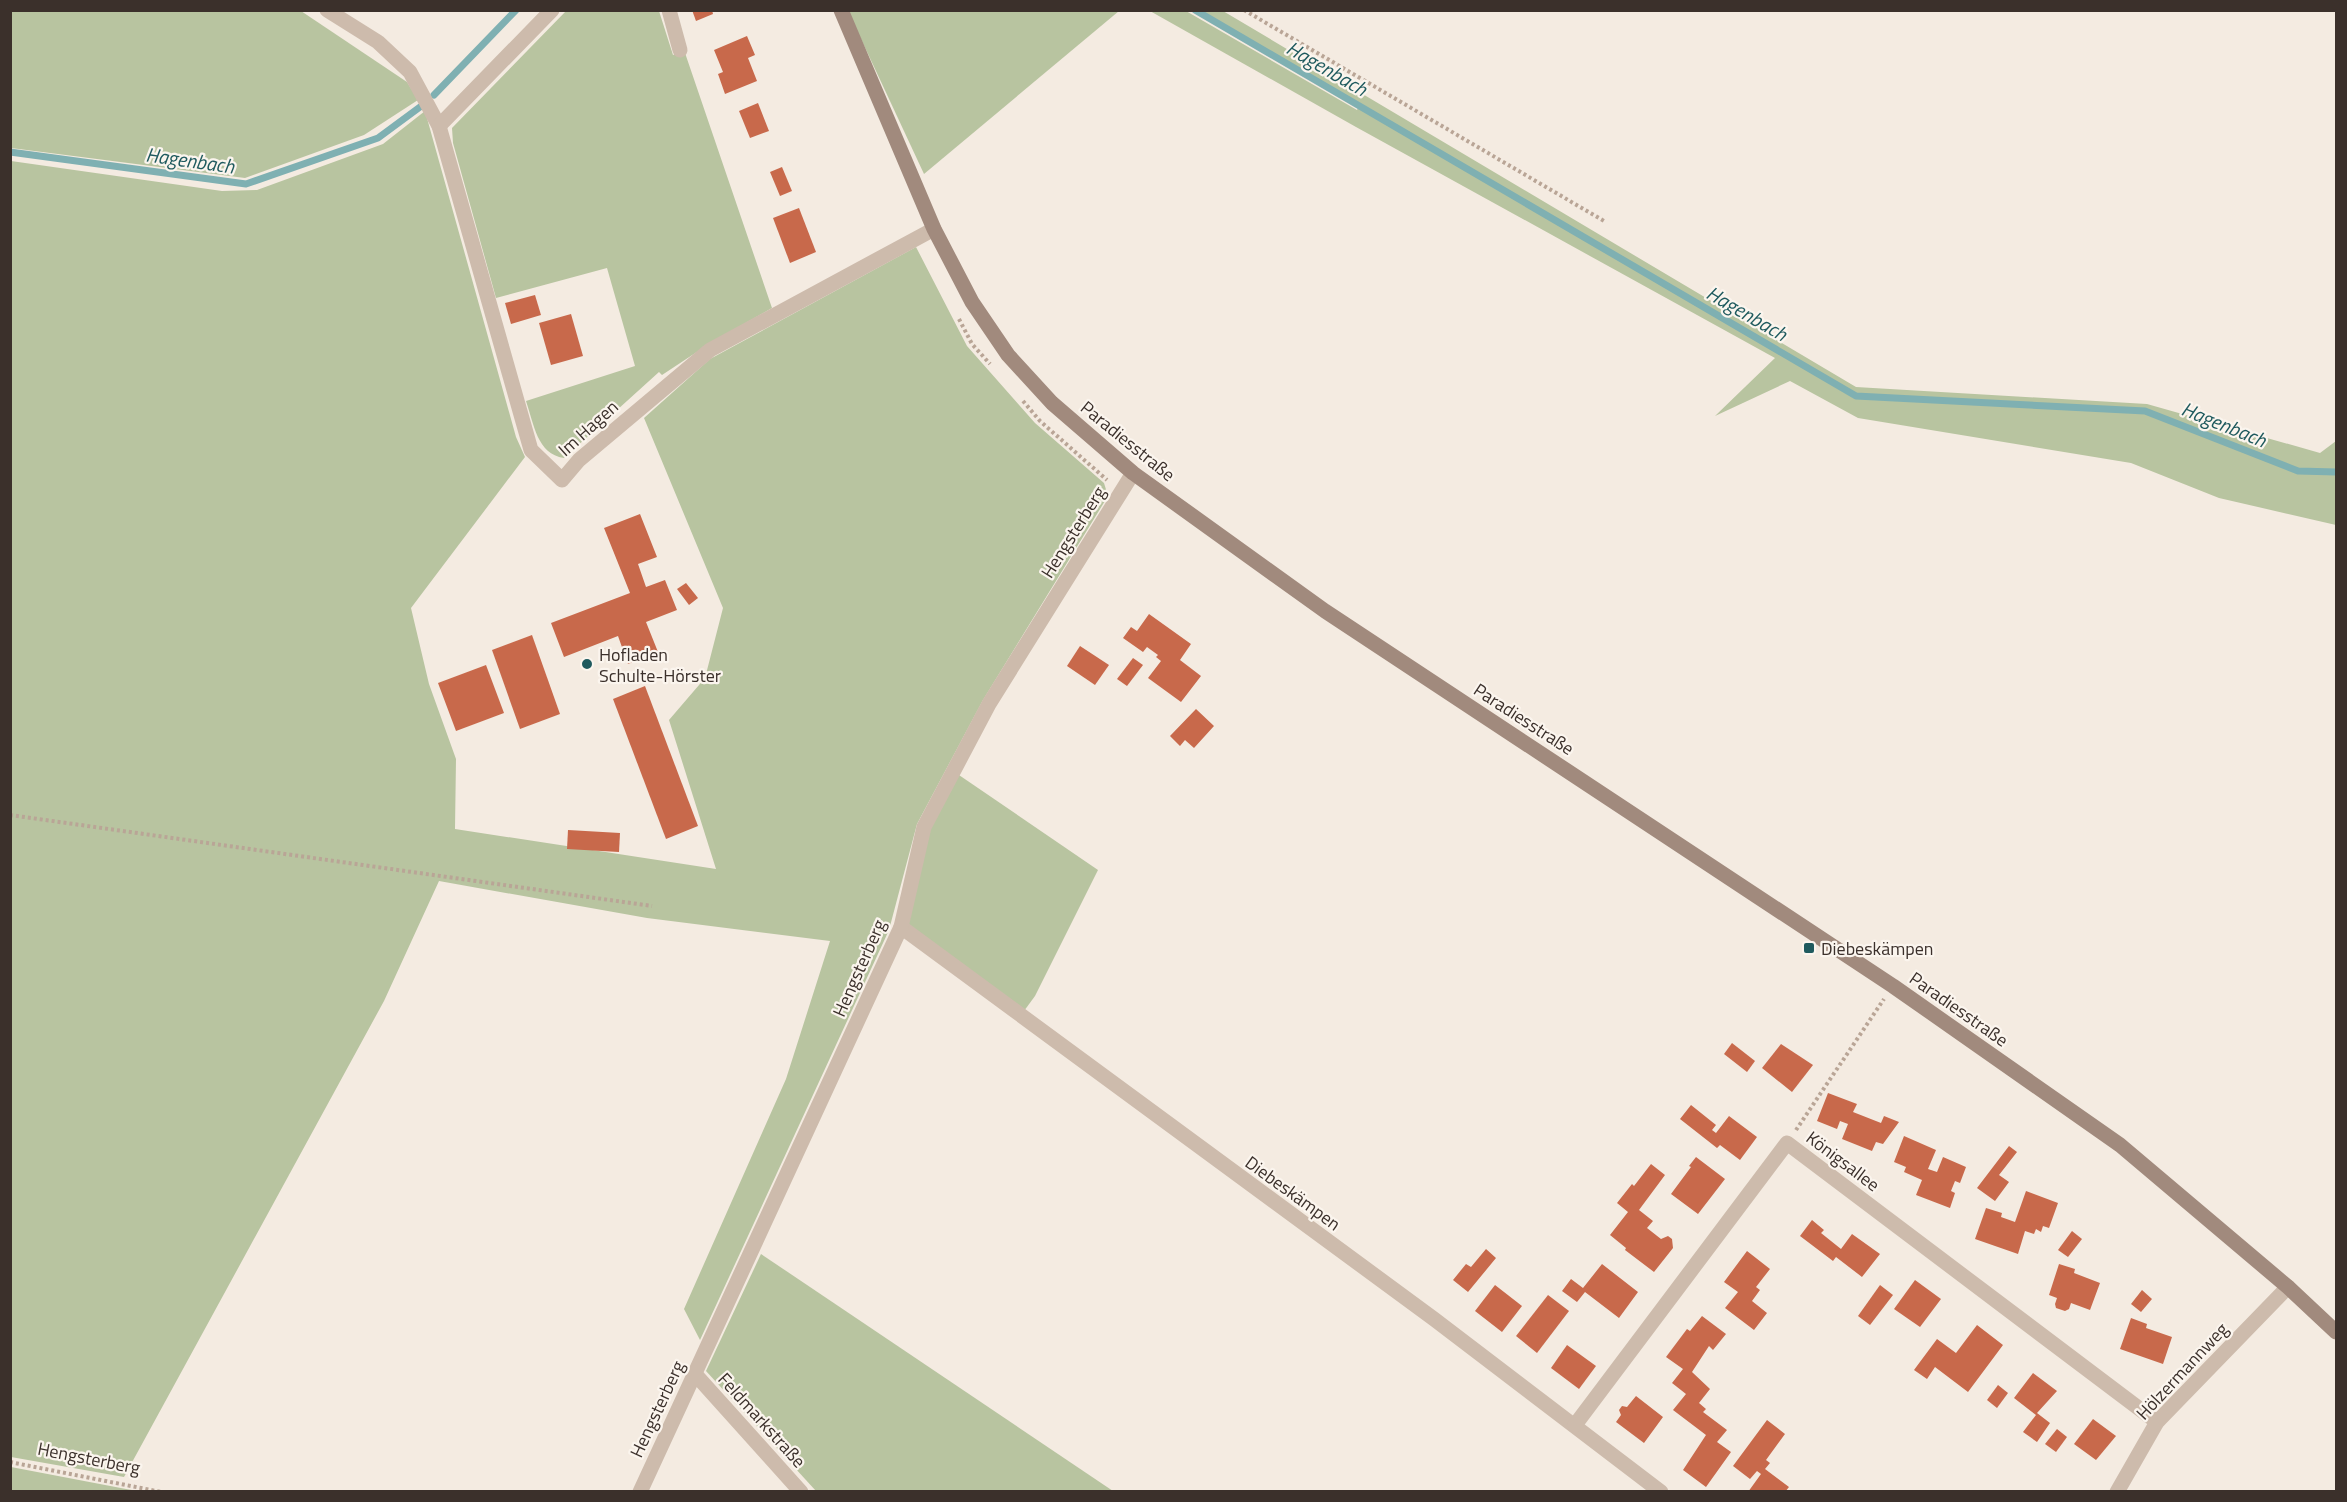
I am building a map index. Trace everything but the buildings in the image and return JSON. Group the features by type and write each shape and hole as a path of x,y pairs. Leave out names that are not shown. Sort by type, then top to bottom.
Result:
{"main road":[{"name":"Paradiesstraße","path":"841,10 934,229 972,302 1008,355 1052,403 1133,473 1325,611 1893,986 2120,1144 2288,1287 2337,1332"}],"street":[{"path":"327,10 378,42 410,72 439,126 552,10"},
{"path":"669,10 680,50"},
{"name":"Im Hagen","path":"439,126 531,450 562,480 579,460 710,350 934,229"},
{"name":"Hengsterberg","path":"640,1491 901,927 924,827 989,704 1133,473"},
{"name":"Diebeskämpen","path":"901,927 1661,1491"},
{"name":"Königsallee","path":"1575,1425 1787,1143 2157,1422"},
{"name":"Hölzermannweg","path":"2117,1491 2157,1422 2288,1287"},
{"name":"Feldmarkstraße","path":"695,1374 801,1491"}],"path":[{"path":"1244,10 1604,221"},
{"path":"10,815 652,906"},
{"path":"1787,1143 1893,986"},
{"name":"Hengsterberg","path":"10,1462 161,1491"}],"green space":[{"path":"11,11 301,11 407,82 418,100 364,135 245,178 11,148"},
{"path":"566,11 659,11 673,55 684,50 772,308 709,344 662,375 659,372 564,458 548,451 542,444 534,428 526,401 635,366 607,268 496,298 453,143 452,128"},
{"path":"848,11 1119,11 924,174"},
{"path":"1150,11 1186,11 1357,110 1359,106 1201,11 1223,11 1856,387 2147,404 2320,453 2336,441 2336,525 2219,498 2131,463 1858,418 1790,381 1715,416 1775,358"},
{"path":"425,111 516,437 525,457 411,608 429,684 456,759 455,829 716,869 669,720 705,678 723,608 644,418 710,359 916,247 967,346 1035,423 1104,483 1108,496 983,700 917,824 889,930 700,1340 684,1309 786,1079 830,941 647,918 439,881 384,1001 124,1477 11,1457 11,161 222,191 257,190 383,144"},
{"path":"956,773 1098,870 1035,996 1024,1011 905,926 927,828"},
{"path":"761,1254 1113,1491 816,1491 706,1371"},
{"path":"11,1467 126,1489 138,1491 11,1491"}],"waterway":[{"name":"Hagenbach","path":"434,95 516,10"},
{"name":"Hagenbach","path":"1195,10 1856,396 2145,411 2298,471 2336,472"},
{"name":"Hagenbach","path":"10,152 246,184 378,138 420,107"}],"place":[{"name":"Hofladen Schulte-Hörster","path":"587,664"},
{"name":"Diebeskämpen","path":"1809,948"}]}
